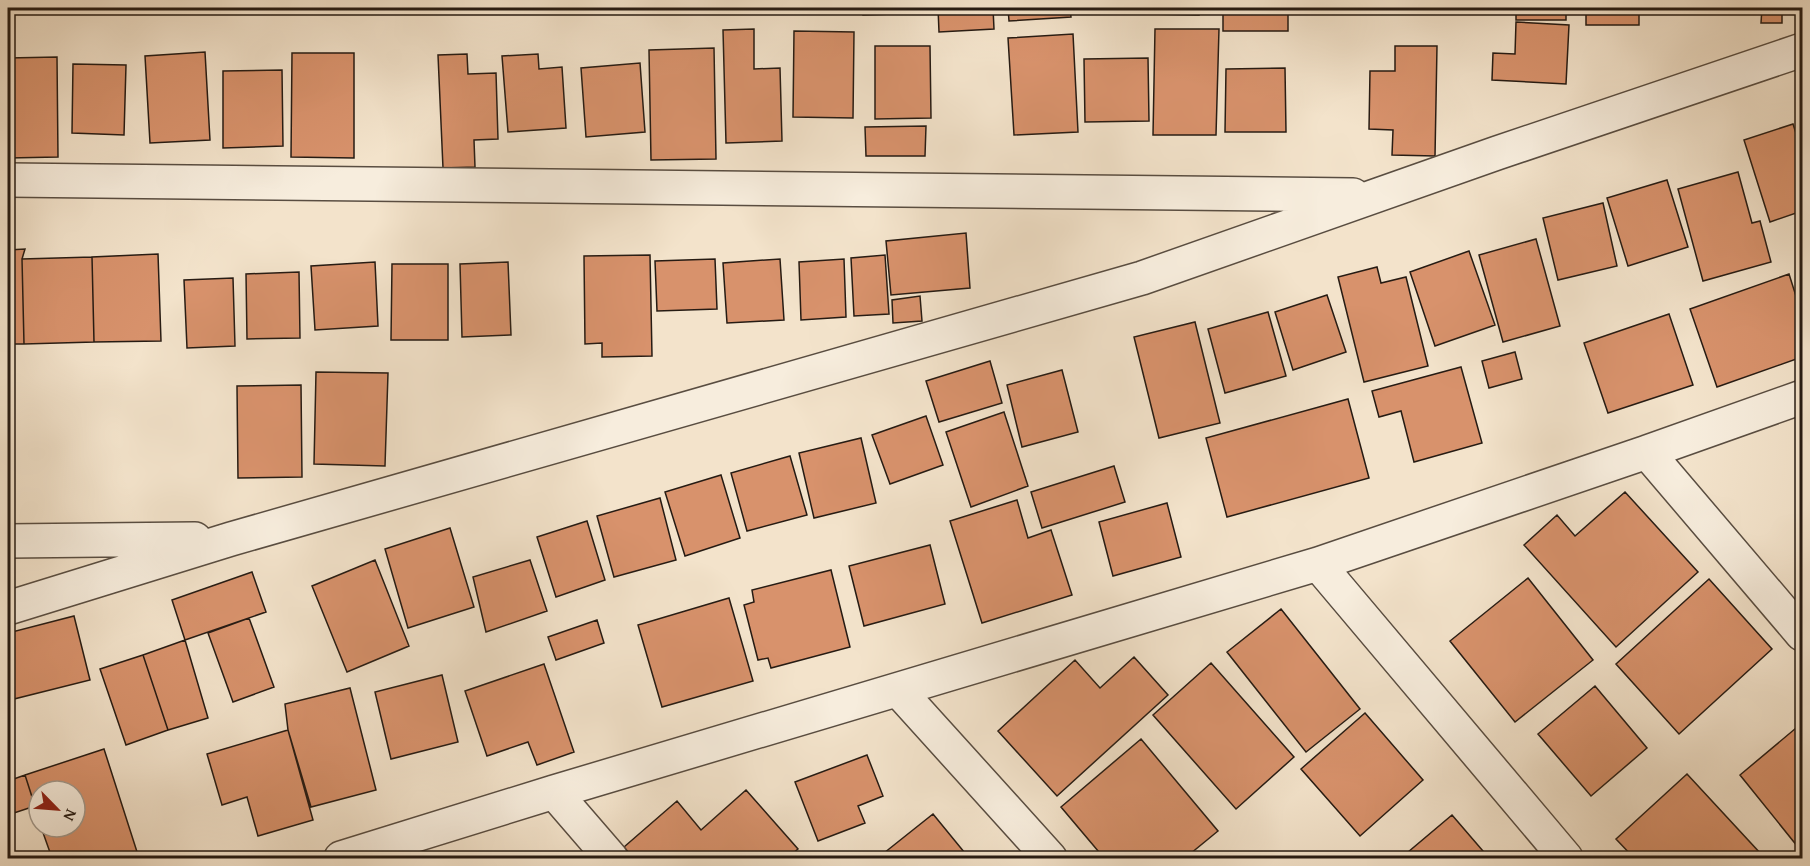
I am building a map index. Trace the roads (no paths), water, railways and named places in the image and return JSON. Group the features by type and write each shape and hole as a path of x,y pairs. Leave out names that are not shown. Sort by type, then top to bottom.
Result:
{"street":[{"path":"8,608 231,539 1142,278 1803,50"},
{"path":"8,180 1376,196"},
{"path":"341,858 554,792 1318,564 1803,397"},
{"path":"1647,452 1803,634"},
{"path":"8,541 231,539"},
{"path":"1318,564 1566,858"},
{"path":"898,691 1050,858"},
{"path":"554,792 611,858"}]}
